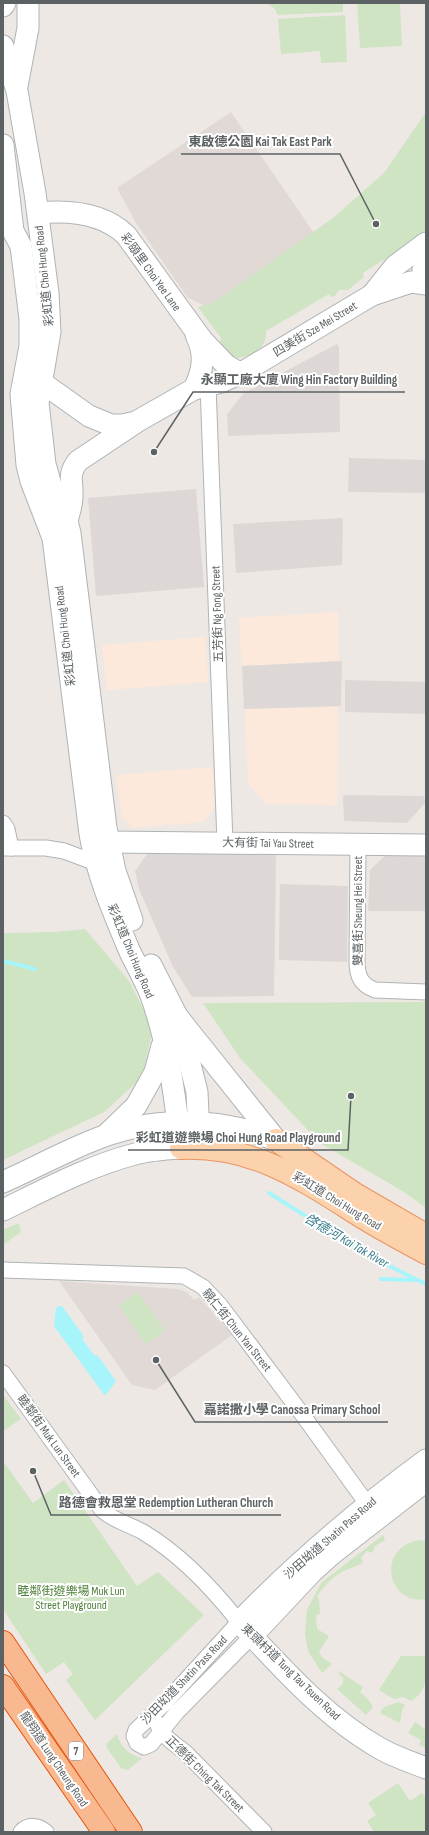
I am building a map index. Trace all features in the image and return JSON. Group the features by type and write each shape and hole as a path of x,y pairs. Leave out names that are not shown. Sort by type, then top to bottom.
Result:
{"highway":[{"name":"龍翔道 Lung Cheung Road","path":"3,1642 131,1832"},
{"name":"龍翔道 Lung Cheung Road","path":"3,1686 104,1832"}],"main road":[{"name":"彩虹道 Choi Hung Road","path":"17,91 28,28 28,3"},
{"name":"彩虹道 Choi Hung Road","path":"3,46 17,91 38,213 50,317 46,360 33,376 21,406 28,465 33,488 53,538 89,827 96,863 119,926 149,992 163,1041 176,1102 178,1122 190,1147"},
{"name":"彩虹道 Choi Hung Road","path":"3,145 13,231 21,246 31,331 33,376 39,392 39,415 45,464 52,489 67,521 70,533 105,819 115,871 142,945 177,1016 213,1064 276,1140"},
{"name":"彩頤里 Choi Yee Lane","path":"38,213 53,212 90,216 115,226 126,235 192,328 226,365 236,371 243,372"},
{"path":"21,246 29,223 38,213"},
{"name":"四美街 Sze Mei Street","path":"372,295 395,266 426,243"},
{"path":"372,295 426,262"},
{"name":"四美街 Sze Mei Street","path":"33,376 89,416 100,422 111,425 122,425 136,422 201,387 243,372 372,295 411,282 426,282 423,270 426,262"},
{"path":"192,328 198,339 203,359 201,387"},
{"path":"67,521 72,497 70,476 72,468 78,461 136,422"},
{"path":"96,863 102,848 109,842"},
{"name":"大有街 Tai Yau Street","path":"109,842 426,845"},
{"name":"彩虹道 Choi Hung Road","path":"177,1016 197,1092 199,1122 190,1147"},
{"path":"105,1136 136,1106 155,1072 163,1041"},
{"path":"3,1182 105,1136 154,1124 178,1122"},
{"name":"彩虹道 Choi Hung Road","path":"178,1122 199,1122 229,1126 251,1131 276,1140 355,1194 426,1235"},
{"path":"3,1210 79,1173 109,1161 137,1153 190,1147"},
{"name":"彩虹道 Choi Hung Road","path":"190,1147 238,1153 277,1166 301,1178 378,1227 426,1253"},
{"name":"沙田坳道 Shatin Pass Road","path":"246,1629 312,1572 372,1511 426,1460"},
{"name":"沙田坳道 Shatin Pass Road","path":"372,1511 426,1481"},
{"name":"東頭村道 Tung Tau Tsuen Road","path":"246,1629 303,1688 340,1721 380,1748 406,1761 426,1768"}],"street":[{"name":"五芳街 Ng Fong Street","path":"201,387 225,843"},
{"path":"3,823 7,829 7,848 46,848 64,850 96,863"},
{"name":"雙喜街 Sheung Hei Street","path":"358,844 357,965 361,982 375,990 426,992"},
{"name":"親仁街 Chun Yan Street","path":"3,1270 184,1276 192,1279 203,1287 220,1305 302,1414 372,1511"},
{"name":"睦鄰街 Muk Lun Street","path":"3,1373 102,1510 110,1517 142,1531 161,1544 223,1602 246,1629"},
{"name":"沙田㘭道 Shatin Pass Road","path":"246,1629 151,1744 147,1746 139,1745 135,1740 136,1730 246,1629"},
{"name":"正德街 Ching Tak Street","path":"158,1711 156,1718 162,1732 264,1832"},
{"path":"21,1832 26,1828 33,1826 41,1828 46,1832"}],"shaded area":[{"path":"231,112 314,233 213,303 205,306 187,297 136,223 117,188"},
{"path":"337,344 339,348 340,432 228,436 227,414 244,393"},
{"path":"349,458 426,460 426,493 348,492"},
{"path":"196,489 204,587 96,596 88,498"},
{"path":"343,518 342,565 236,573 233,524"},
{"path":"338,612 339,661 242,666 239,618"},
{"path":"205,637 208,682 107,690 102,645"},
{"path":"342,661 341,706 244,709 242,666"},
{"path":"345,680 426,682 426,714 345,712"},
{"path":"338,707 337,805 266,804 248,783 245,709"},
{"path":"213,767 215,807 203,822 132,828 122,817 116,775"},
{"path":"343,795 424,796 425,803 407,823 344,821"},
{"path":"389,852 426,853 426,911 368,911 370,870"},
{"path":"148,853 276,854 274,996 192,997 173,967 139,889 135,871"},
{"path":"280,884 348,886 347,962 279,960"},
{"path":"59,1281 178,1289 187,1292 194,1300 199,1297 232,1335 155,1390 132,1385"}],"green space":[{"path":"267,3 343,3 343,12 278,15 274,8"},
{"path":"357,3 400,3 402,46 360,48"},
{"path":"345,15 347,62 321,63 320,51 281,54 278,19"},
{"path":"426,112 426,230 363,273 364,277 348,290 339,290 335,296 331,297 329,294 266,331 266,338 263,344 254,353 248,356 234,358 228,357 220,346 221,338 198,307 213,303 333,218 384,173"},
{"path":"85,929 129,981 148,1018 151,1037 144,1069 138,1081 104,1112 3,1160 3,933 55,932"},
{"path":"426,1002 426,1208 404,1192 320,1143 240,1058 203,1003"},
{"path":"19,1223 21,1232 3,1245 3,1230"},
{"path":"138,1292 165,1331 146,1344 119,1305"},
{"path":"3,1395 21,1419 3,1431"},
{"name":"睦鄰街遊樂場 Muk Lun Street Playground","path":"3,1461 33,1503 64,1480 137,1586 158,1572 204,1615 95,1720 66,1680 73,1674 64,1662 46,1674 3,1609"},
{"path":"383,1535 385,1540 375,1546 372,1553 367,1551 361,1558 363,1562 337,1575 317,1596 319,1600 320,1614 316,1615 317,1629 329,1636 319,1652 323,1658 332,1664 322,1673 308,1651 305,1635 307,1610 321,1583"},
{"path":"420,1540 426,1541 426,1599 413,1599 402,1594 395,1585 392,1575 392,1564 396,1553 406,1545"},
{"path":"401,1656 426,1656 426,1676 424,1687 417,1697 411,1701 403,1697 394,1699 379,1690"},
{"path":"339,1671 363,1687 360,1692 368,1699 373,1707 366,1715 337,1689 343,1683 343,1678 338,1672"},
{"path":"399,1702 405,1705 402,1710 400,1723 380,1713 384,1707"},
{"path":"415,1722 426,1730 426,1748 419,1745 421,1740 408,1733"},
{"path":"117,1734 126,1750 133,1755 142,1758 128,1770 121,1768 107,1748 106,1744"},
{"path":"398,1783 410,1801 422,1793 426,1799 426,1832 374,1832 367,1821 376,1815 368,1803"}],"water":[{"path":"62,1306 83,1335 83,1340 94,1355 98,1356 116,1381 105,1396 54,1326 56,1308"}],"waterway":[{"path":"3,961 35,969"},
{"name":"啓德河 Kai Tak River","path":"269,1193 366,1253 426,1284"},
{"path":"381,1279 415,1280"}],"place":[{"name":"東啟德公園 Kai Tak East Park","path":"376,224"},
{"name":"永顯工廠大廈 Wing Hin Factory Building","path":"154,452"},
{"name":"彩虹道遊樂場 Choi Hung Road Playground","path":"351,1096"},
{"name":"嘉諾撒小學 Canossa Primary School","path":"156,1360"},
{"name":"路德會救恩堂 Redemption Lutheran Church","path":"33,1471"}]}
